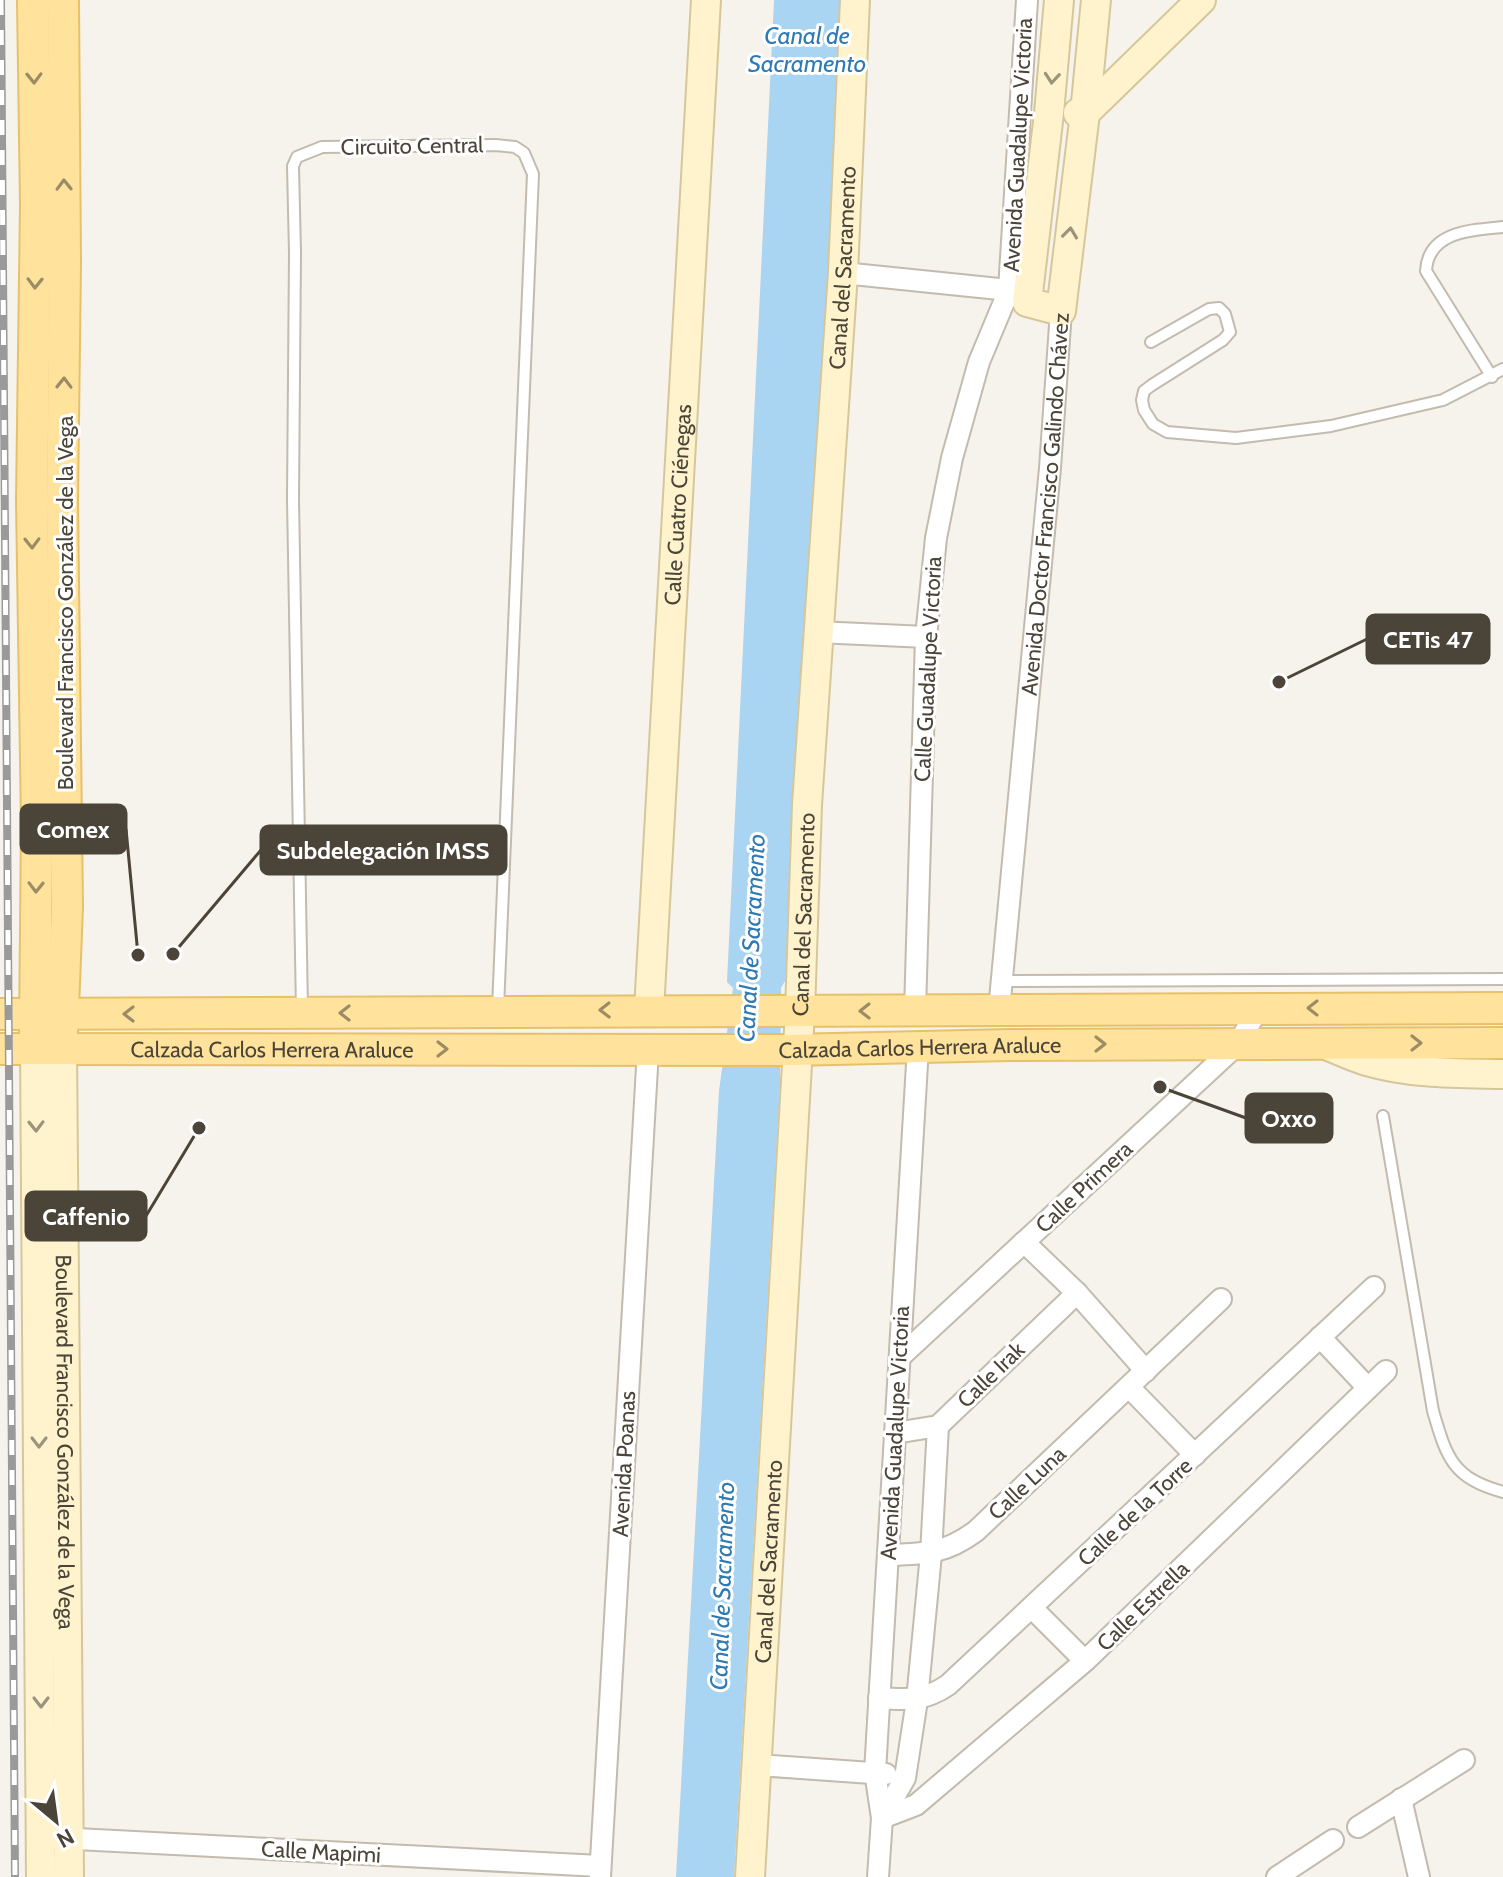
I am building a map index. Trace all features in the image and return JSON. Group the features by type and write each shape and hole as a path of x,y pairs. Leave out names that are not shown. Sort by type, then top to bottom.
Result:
{"main road":[{"name":"Boulevard Francisco González de la Vega","path":"33,0 36,205 32,500 50,708"},
{"name":"Boulevard Francisco González de la Vega","path":"49,1048 50,708 62,501 65,263 63,0"},
{"path":"32,500 62,501"},
{"name":"Calzada Carlos Herrera Araluce","path":"0,1014 915,1011 1000,996 1260,994 1503,1008"},
{"path":"556,1011 557,1050"},
{"name":"Calzada Carlos Herrera Araluce","path":"0,1049 794,1050 1503,1043"}],"street":[{"name":"Calle Cuatro Ciénegas","path":"649,1010 706,0"},
{"name":"Canal del Sacramento","path":"750,1877 817,632 843,273 855,0"},
{"name":"Avenida Guadalupe Victoria","path":"1018,296 1027,0"},
{"name":"Avenida Doctor Francisco Galindo Chávez","path":"1018,296 1049,113 1059,0"},
{"name":"Avenida Doctor Francisco Galindo Chávez","path":"1000,996 1050,468 1061,311 1096,0"},
{"path":"1049,113 1085,113 1201,0"},
{"path":"843,273 1018,296 1061,311"},
{"name":"Calle Guadalupe Victoria","path":"915,1011 926,637 936,538 952,458 979,362 1018,296"},
{"path":"817,632 926,637"},
{"name":"Calle Primera","path":"900,1357 1238,1044 1260,994"},
{"path":"1321,1043 1365,1061 1394,1067 1503,1074"},
{"name":"Avenida Guadalupe Victoria","path":"878,1877 882,1818 875,1772 918,1047"},
{"name":"Boulevard Francisco González de la Vega","path":"49,1048 55,1838 69,1877"},
{"name":"Avenida Poanas","path":"600,1872 648,1050"},
{"path":"1024,1242 1077,1293 1146,1371"},
{"name":"Calle de la Torre","path":"917,1700 934,1695 948,1685 1374,1287"},
{"name":"Calle Irak","path":"895,1433 938,1426 1077,1293"},
{"name":"Calle Luna","path":"888,1555 931,1554 949,1548 976,1531 1221,1299"},
{"path":"1320,1337 1368,1388"},
{"name":"Calle Estrella","path":"882,1818 916,1805 1085,1661 1386,1371"},
{"path":"1129,1387 1195,1455"},
{"name":"Avenida Guadalupe Victoria","path":"882,1818 905,1778 917,1700 931,1554 938,1426"},
{"path":"1032,1608 1085,1661"},
{"path":"879,1698 917,1700"},
{"path":"1358,1827 1464,1760"},
{"path":"757,1765 875,1772 905,1778"},
{"path":"1401,1799 1419,1877"},
{"name":"Boulevard Francisco González de la Vega","path":"41,1877 55,1838"},
{"name":"Calle Mapimi","path":"55,1838 600,1872"},
{"path":"1277,1877 1333,1840"},
{"path":"1313,1855 1318,1877"}],"lane":[{"name":"Circuito Central","path":"302,1013 293,499 293,166 297,157 322,147 421,145 515,147 524,153 533,174 498,1011"},
{"path":"1492,377 1426,271 1427,257 1433,247 1451,236 1470,230 1503,227"},
{"path":"1151,342 1209,309 1219,308 1225,314 1230,332 1223,340 1152,385 1144,391 1142,400 1153,424 1167,432 1210,437 1246,438 1331,426 1443,400 1503,369"},
{"path":"1260,994 1503,979"},
{"path":"1383,1116 1440,1436 1449,1457 1462,1474 1480,1486 1503,1492"}],"water":[{"name":"Canal de Sacramento","path":"774,0 844,0 788,976 781,988 780,1087 734,1877 676,1877 719,1091 733,988 727,982"}],"railway":[{"path":"1,0 15,1877"}],"place":[{"name":"CETis 47","path":"1279,682"},
{"name":"Subdelegación IMSS","path":"173,954"},
{"name":"Comex","path":"138,955"},
{"name":"Oxxo","path":"1160,1087"},
{"name":"Caffenio","path":"199,1128"}]}
